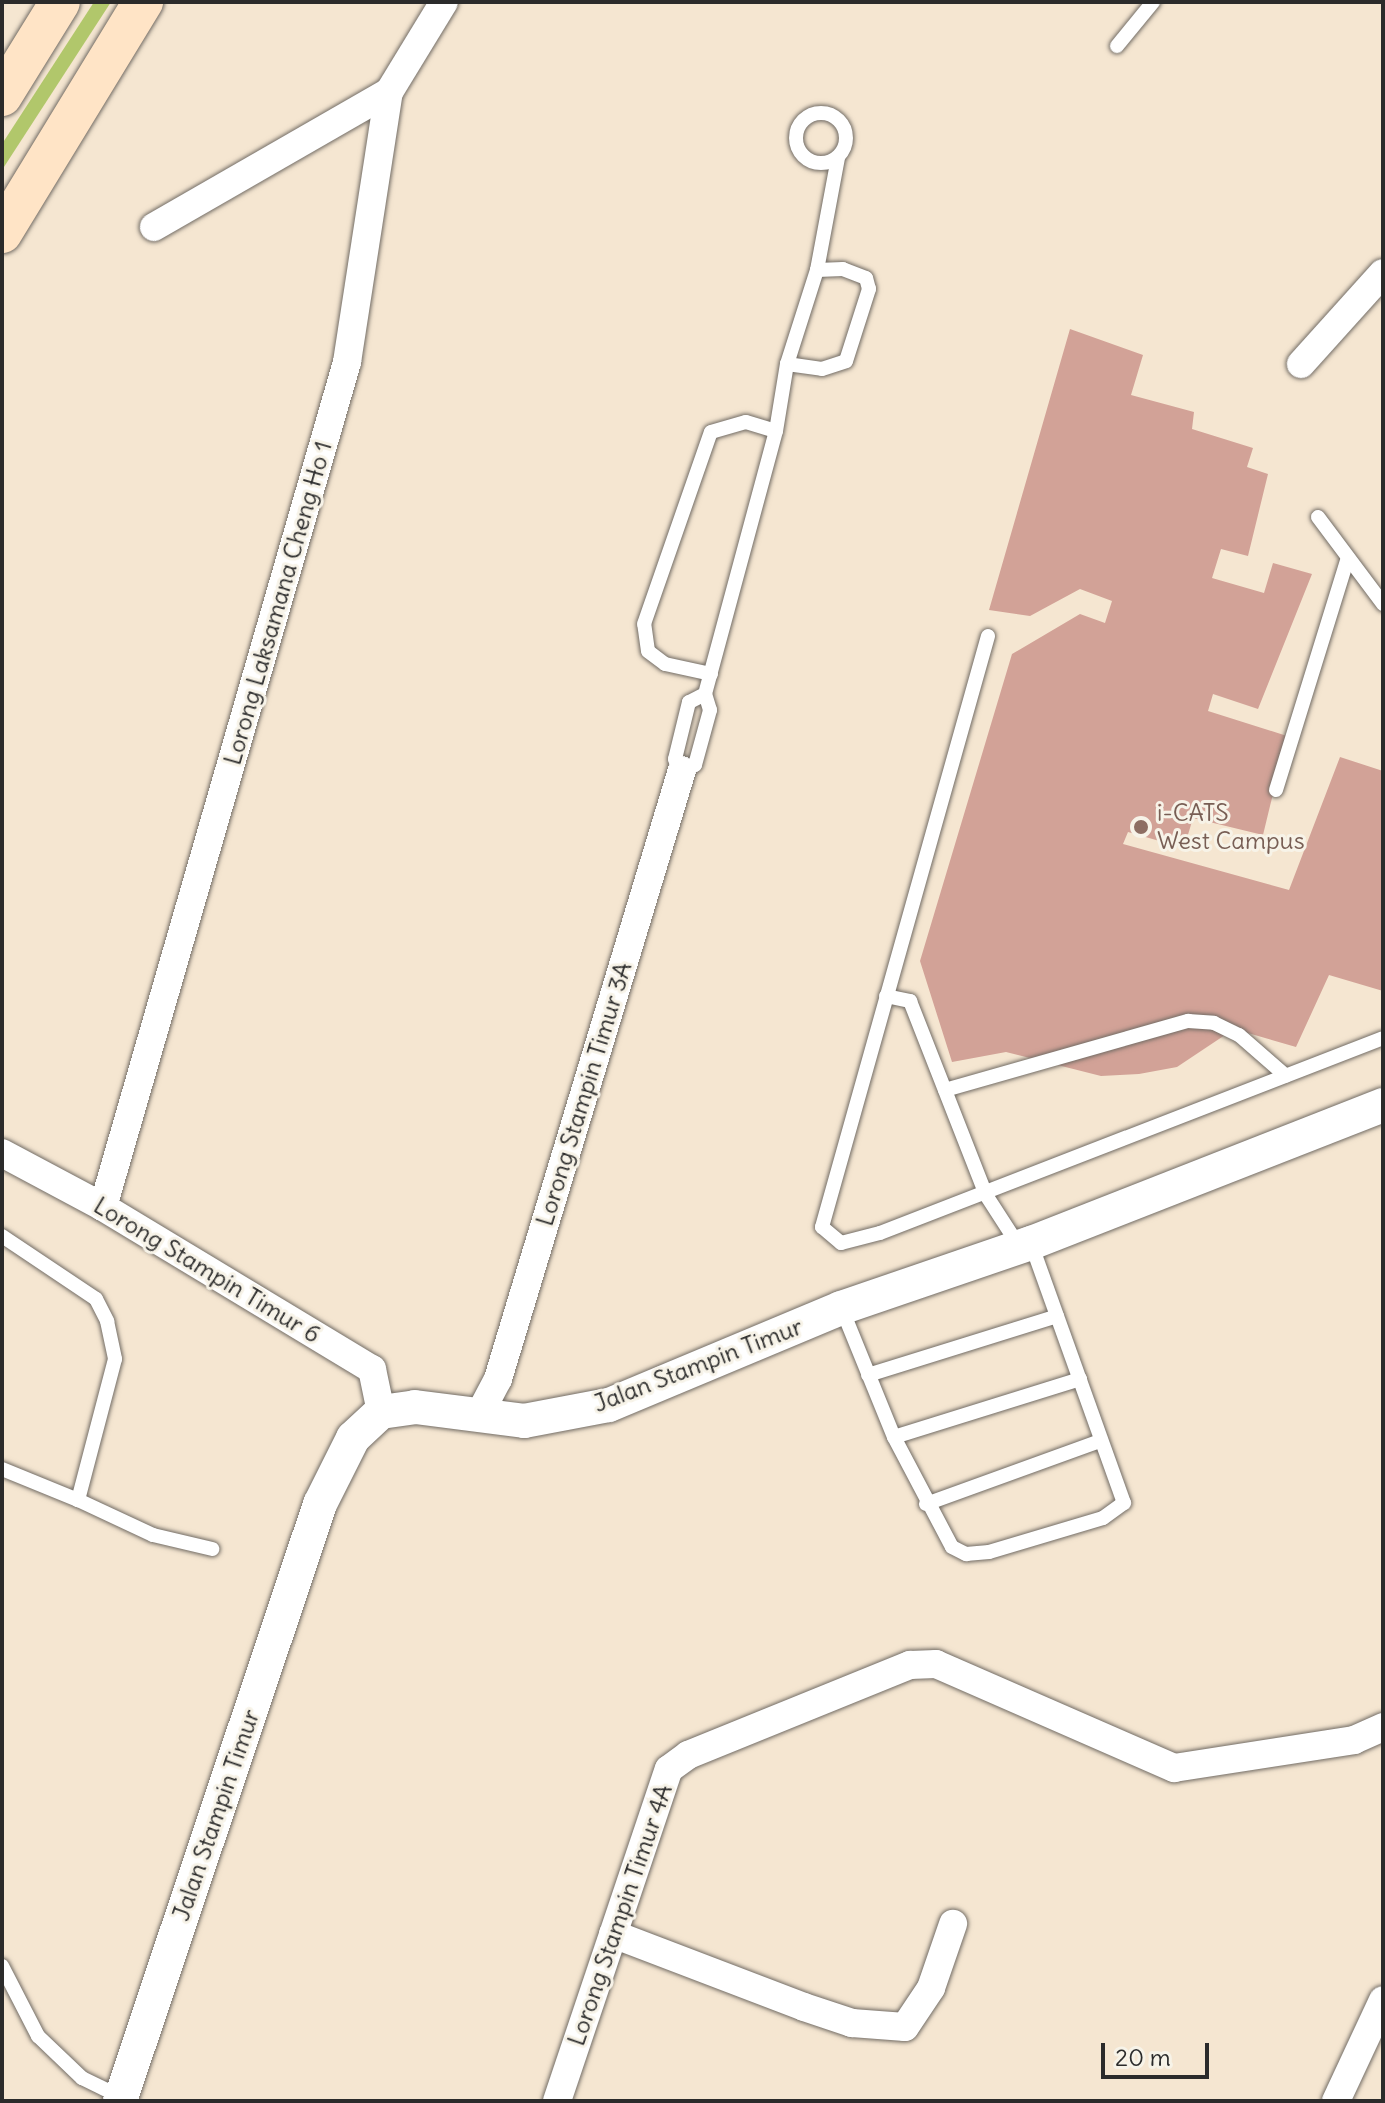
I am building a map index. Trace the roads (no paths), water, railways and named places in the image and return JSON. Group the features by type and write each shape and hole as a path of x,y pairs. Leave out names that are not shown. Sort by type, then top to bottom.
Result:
{"main road":[{"path":"2,96 60,2"},
{"path":"2,233 143,2"}],"street":[{"name":"Lorong Laksamana Cheng Ho 1","path":"103,1207 347,362 389,92 444,2"},
{"path":"154,227 389,92"},
{"path":"1301,364 1383,273"},
{"name":"Lorong Stampin Timur 3A","path":"479,1415 498,1379 682,770"},
{"name":"Jalan Stampin Timur","path":"121,2099 324,1493 353,1438 381,1412 415,1407 524,1421 609,1405 841,1308 1025,1245 1383,1105"},
{"name":"Lorong Stampin Timur 6","path":"2,1153 103,1207 372,1369 381,1412"},
{"name":"Lorong Stampin Timur 4A","path":"557,2101 669,1769 688,1755 910,1665 936,1664 1174,1768 1354,1740 1383,1727"},
{"path":"613,1934 852,2023 905,2027 931,1988 953,1924"},
{"path":"1336,2101 1383,2000"}],"lane":[{"path":"1117,46 1153,2"},
{"path":"705,694 689,702 675,759 682,770 695,765 710,710 705,694 776,431 787,364 817,270 838,158"},
{"path":"787,364 822,369 846,361 869,289 866,278 843,269 817,270"},
{"path":"711,674 665,664 648,651 644,624 711,432 746,422 776,431"},
{"path":"1318,517 1383,604"},
{"path":"1276,790 1348,558"},
{"path":"988,636 822,1227 841,1243 986,1195 1383,1038"},
{"path":"841,1308 894,1437 926,1504 952,1547 966,1554 989,1552 1117,1513 1124,1503 1057,1316 1025,1245 986,1195 910,1001 886,996"},
{"path":"945,1090 1188,1021 1214,1023 1239,1035 1286,1076"},
{"path":"2,1236 96,1299 107,1321 115,1359 78,1500"},
{"path":"868,1375 1057,1316"},
{"path":"894,1437 1080,1379"},
{"path":"926,1504 1100,1441"},
{"path":"2,1469 153,1535 212,1549"},
{"path":"2,1966 38,2036 82,2078 121,2099"}],"place":[{"name":"i-CATS West Campus","path":"1141,827"}]}
